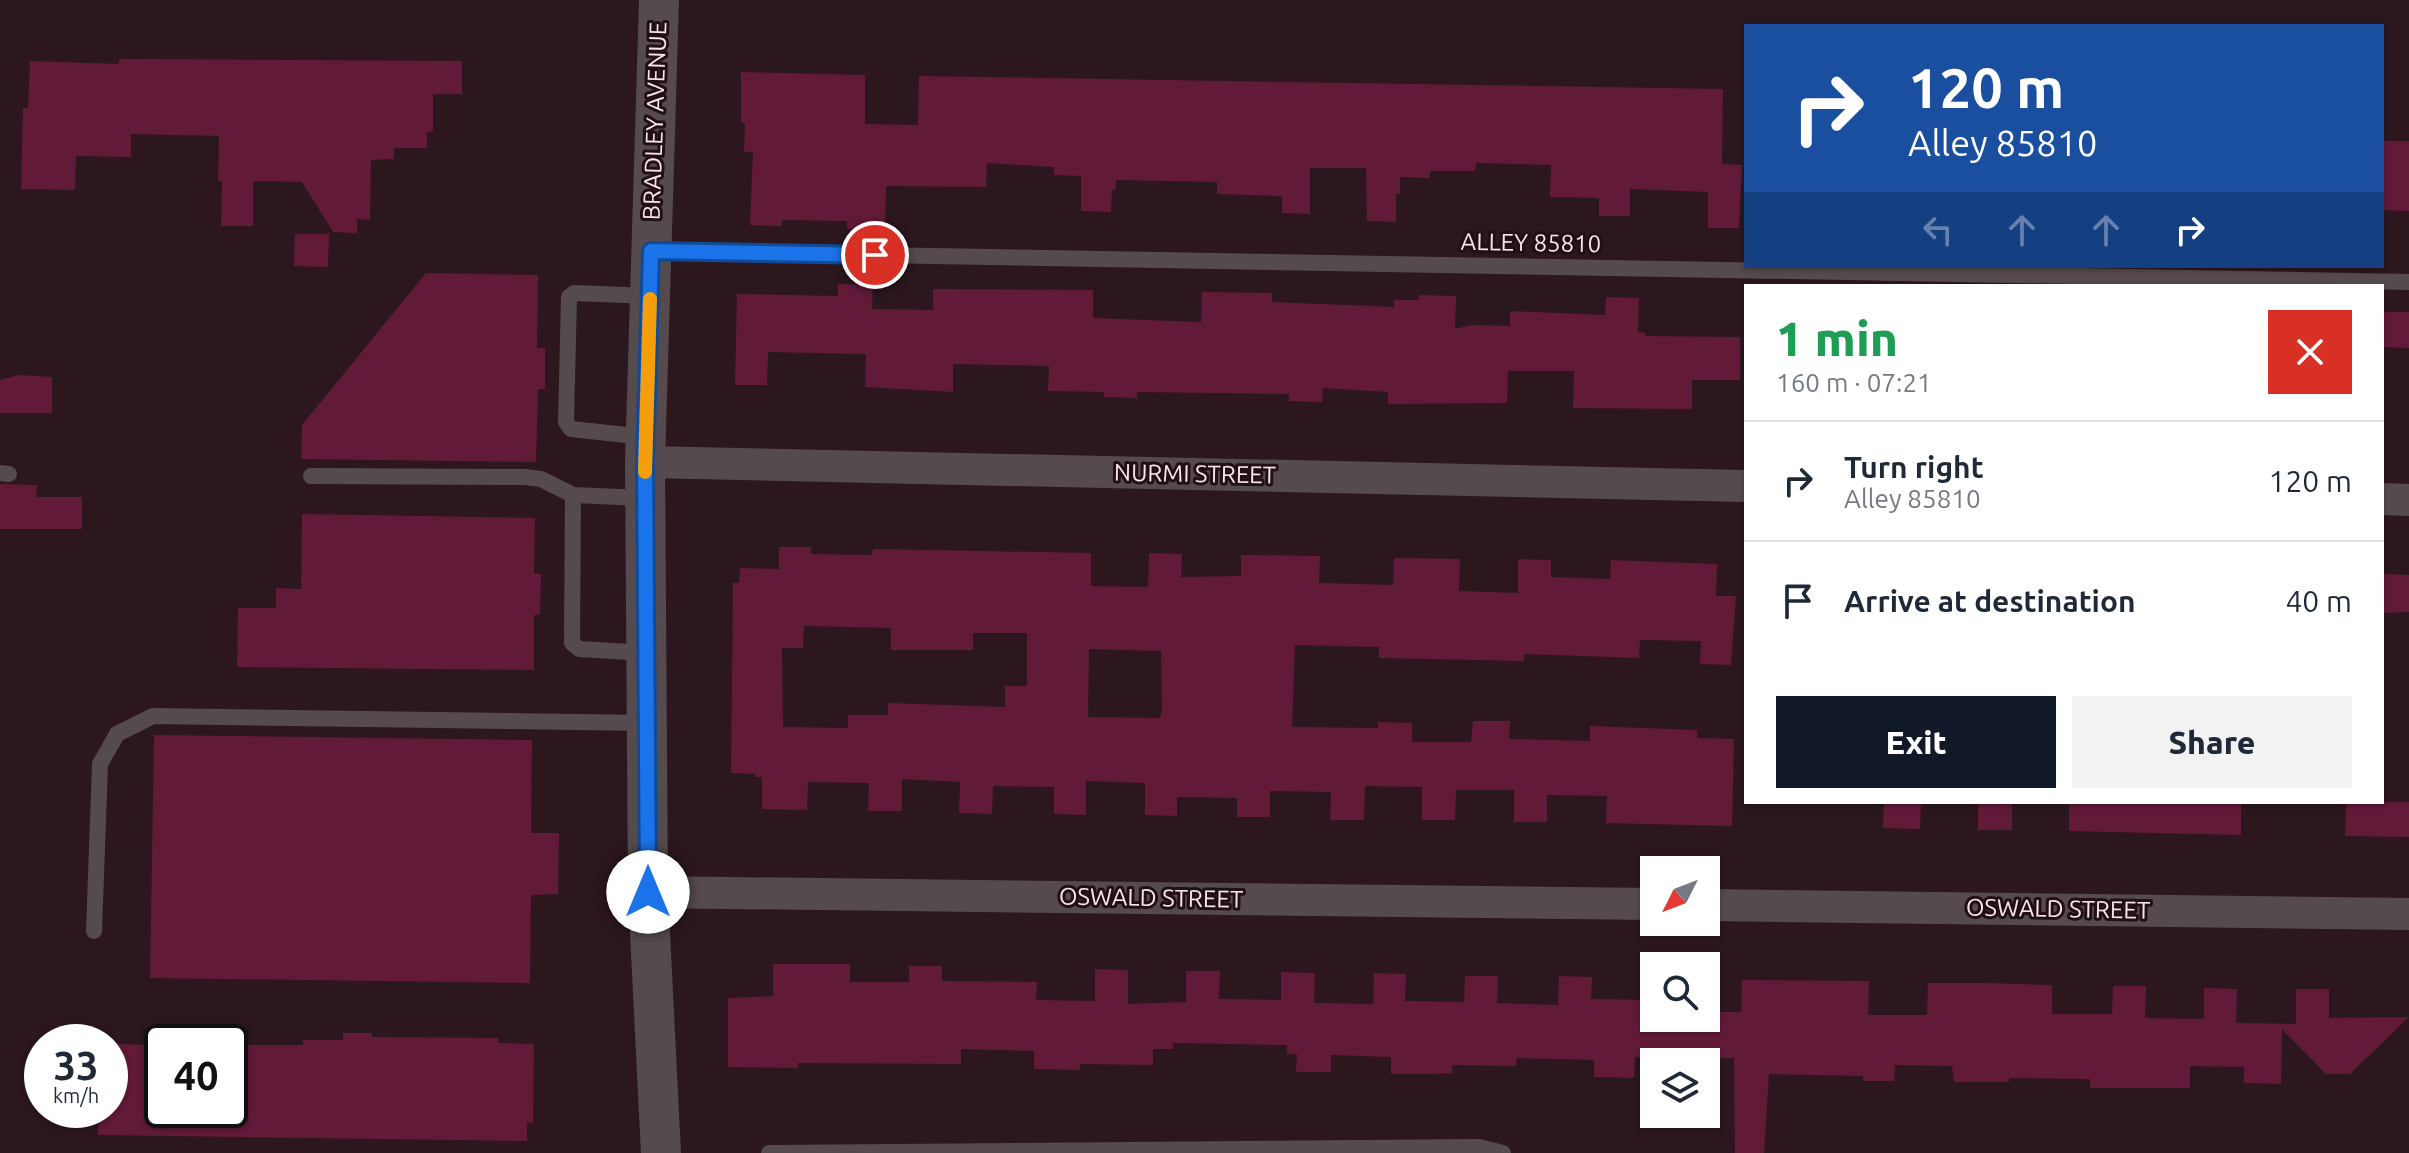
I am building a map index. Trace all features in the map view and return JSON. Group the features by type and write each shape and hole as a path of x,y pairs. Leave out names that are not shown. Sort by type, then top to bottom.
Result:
{"street":[{"name":"BRADLEY AVENUE","path":"659,0 645,466 648,892 661,1153"},
{"name":"NURMI STREET","path":"645,466 1744,486"},
{"path":"2384,499 2409,500"},
{"name":"OSWALD STREET","path":"648,892 1640,904"},
{"name":"OSWALD STREET","path":"1720,905 2409,914"}],"lane":[{"name":"ALLEY 85810","path":"651,251 2409,282"},
{"path":"645,466 571,429 566,422 569,297 574,293 650,296"},
{"path":"311,476 525,477 541,479 573,495 645,466"},
{"path":"573,495 572,643 579,649 647,653"},
{"path":"94,931 100,764 117,734 153,716 647,723"},
{"path":"769,1153 1479,1147 1503,1153"}],"building":[{"path":"119,59 462,61 462,94 433,94 433,131 427,132 427,148 394,148 394,159 371,160 370,220 357,219 357,233 333,232 302,182 253,181 253,226 221,226 219,136 131,134 131,157 76,156 75,190 21,189 23,108 28,108 30,61 119,64"},
{"path":"741,72 865,75 865,124 918,125 919,76 1723,89 1722,164 1742,165 1739,228 1708,228 1708,192 1630,189 1630,216 1599,216 1599,198 1550,197 1551,165 1476,163 1475,171 1430,171 1430,178 1400,177 1400,194 1396,194 1396,222 1367,221 1366,168 1310,168 1310,214 1282,213 1282,196 1217,194 1217,182 1116,180 1115,190 1112,190 1111,212 1081,211 1081,176 1054,175 1054,167 987,163 986,187 886,186 885,230 847,229 847,221 782,220 782,226 750,225 753,152 744,152"},
{"path":"2384,141 2409,141 2409,211 2384,210"},
{"path":"295,234 329,234 328,267 294,266"},
{"path":"426,273 538,275 537,348 545,348 545,389 538,389 536,462 301,459 302,425"},
{"path":"838,284 873,285 872,309 933,310 933,289 1093,290 1093,318 1201,322 1202,292 1272,293 1272,302 1394,307 1394,300 1419,300 1419,295 1456,296 1455,329 1471,325 1510,326 1510,311 1605,315 1606,297 1639,298 1638,332 1645,333 1645,336 1740,337 1740,380 1692,380 1692,409 1573,408 1574,371 1508,371 1507,403 1388,404 1388,392 1323,388 1322,402 1289,401 1289,394 1137,392 1137,398 1104,397 1104,392 1048,391 1049,366 953,364 953,392 865,387 866,354 768,352 767,385 735,385 737,294 838,296"},
{"path":"2384,312 2409,312 2409,348 2384,347"},
{"path":"20,375 52,377 52,413 0,413 0,380"},
{"path":"0,484 37,485 36,497 82,497 82,529 0,529"},
{"path":"302,514 535,518 534,574 541,574 540,615 534,615 534,670 237,667 238,608 276,608 276,588 301,589"},
{"path":"779,547 811,547 811,554 872,555 873,549 1091,553 1091,586 1148,587 1149,553 1182,554 1181,577 1241,576 1241,555 1320,556 1319,583 1393,585 1394,558 1460,559 1459,591 1518,593 1518,559 1551,560 1551,577 1610,579 1611,560 1717,564 1716,596 1736,596 1731,665 1700,664 1701,641 1640,640 1639,658 1524,654 1524,661 1379,658 1379,647 1295,645 1292,727 1378,728 1378,722 1412,723 1412,742 1471,742 1473,721 1510,721 1509,739 1590,741 1590,726 1697,730 1697,738 1734,739 1732,826 1606,823 1607,796 1547,795 1547,822 1514,822 1514,790 1456,790 1455,820 1422,820 1422,787 1365,786 1364,820 1330,820 1331,792 1270,791 1270,817 1237,817 1237,798 1177,797 1177,816 1145,815 1145,783 1086,781 1086,815 1054,814 1054,787 993,786 992,814 959,813 960,782 902,779 902,811 868,811 869,783 808,782 807,810 762,809 762,777 731,773 733,583 739,583 740,568 779,569","holes":["804,626 891,628 891,650 973,650 973,633 1027,633 1027,686 1005,686 1005,707 888,703 888,715 848,715 848,728 783,727 782,648 803,648","1089,649 1161,651 1160,718 1088,717"]},
{"path":"2384,574 2409,575 2409,612 2384,613"},
{"path":"154,735 532,740 531,833 559,833 558,894 531,895 530,983 150,978"},
{"path":"2409,802 2409,837 2345,836 2346,804"},
{"path":"1884,804 1921,804 1920,829 1883,828"},
{"path":"1978,804 2012,804 2012,830 1978,830"},
{"path":"2069,804 2241,804 2241,835 2069,831"},
{"path":"773,964 850,964 850,982 909,982 909,966 942,966 942,981 1037,982 1036,1000 1095,1001 1095,969 1128,970 1128,1004 1186,1002 1186,971 1220,971 1219,999 1281,1000 1281,972 1315,973 1314,1003 1373,1004 1374,973 1406,974 1405,1001 1464,1002 1465,976 1498,976 1497,1003 1558,1005 1559,976 1592,977 1591,999 1640,1000 1640,1032 1720,1032 1720,1012 1741,1012 1742,980 1869,981 1868,1015 1927,1015 1928,983 1985,983 2052,985 2052,1014 2112,1014 2113,986 2146,986 2145,1018 2204,1019 2204,988 2237,989 2236,1023 2296,1024 2296,989 2329,989 2329,1018 2409,1017 2350,1074 2326,1074 2282,1029 2281,1084 2244,1083 2244,1067 2190,1066 2190,1088 2090,1088 2090,1079 2009,1078 2009,1082 1954,1082 1952,1066 1895,1065 1894,1081 1863,1081 1863,1076 1769,1074 1764,1153 1735,1153 1734,1058 1720,1058 1720,1048 1640,1048 1640,1057 1635,1057 1634,1078 1594,1077 1594,1060 1517,1058 1516,1066 1452,1065 1452,1073 1391,1074 1391,1057 1331,1055 1331,1072 1296,1072 1297,1054 1287,1054 1287,1045 1173,1043 1173,1049 1153,1049 1153,1065 1080,1064 1080,1070 1034,1069 1034,1051 961,1049 961,1064 798,1063 798,1068 728,1067 728,998 773,996"},
{"path":"343,1033 372,1033 372,1037 498,1038 498,1043 534,1044 533,1123 527,1122 527,1141 98,1135 98,1128 128,1128 128,1044 144,1045 144,1128 248,1128 248,1045 303,1045 303,1040 343,1040"}],"slow traffic":[{"path":"645,472 650,299"}],"route":[{"path":"648,892 645,462 651,251 875,255"}]}
